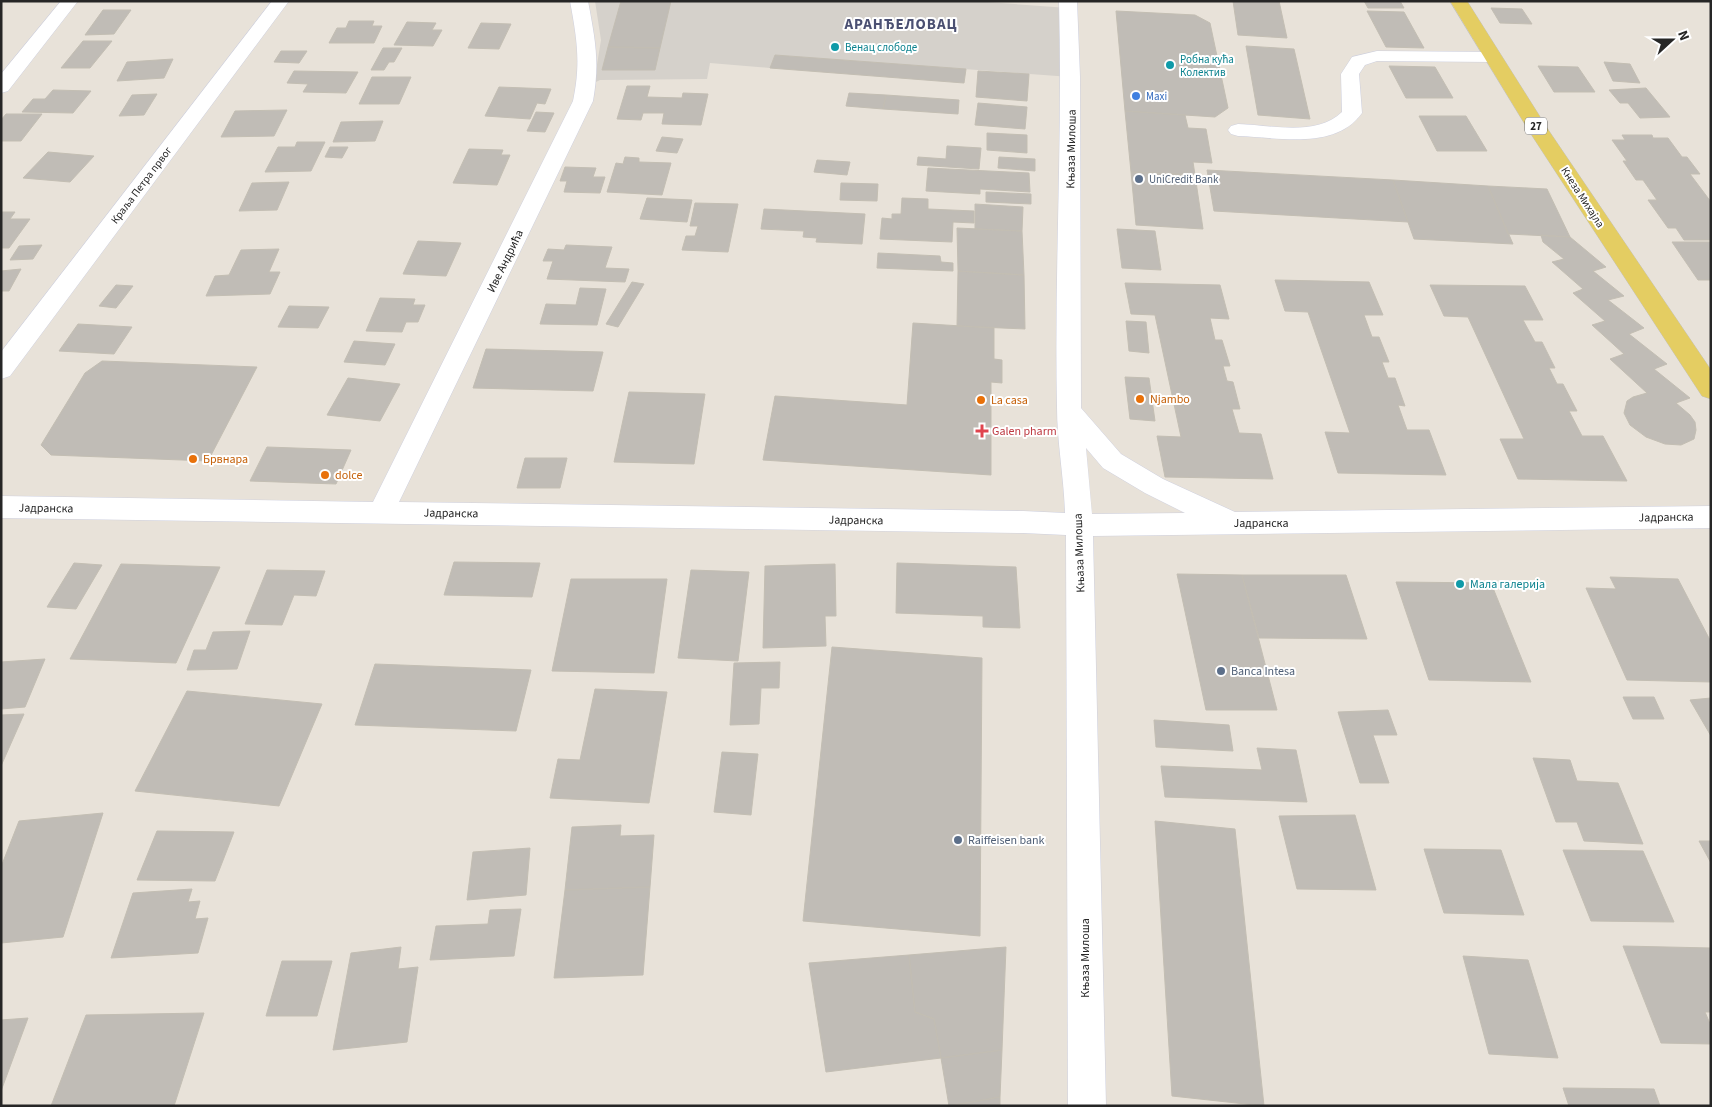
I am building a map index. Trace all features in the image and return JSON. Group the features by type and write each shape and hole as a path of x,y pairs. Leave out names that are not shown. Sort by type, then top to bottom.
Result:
{"main road":[{"name":"Кнеза Михајла","path":"1458,1 1711,390"}],"street":[{"path":"1,87 70,1"},
{"name":"Краља Петра првог","path":"1,370 281,1"},
{"name":"Иве Андрића","path":"381,512 572,128 583,101 588,76 588,53 579,1"},
{"name":"Књаза Милоша","path":"1068,1 1072,77 1069,410 1079,525 1087,1106"},
{"path":"1238,130 1309,132 1328,130 1346,120 1352,113 1350,74 1358,61 1378,56 1493,57"},
{"path":"1069,410 1112,461 1154,486 1233,523"},
{"name":"Јадранска","path":"1,508 1023,522 1079,525 1711,517"}],"shaded area":[{"name":"Венац слободе","path":"595,1 974,1 1068,8 1071,77 775,55 770,68 710,63 707,79 600,80 594,83 601,40"}],"building":[{"path":"621,1 671,1 660,48 608,47"},
{"path":"1233,1 1279,1 1287,38 1238,35"},
{"path":"1364,1 1400,1 1404,8 1368,8"},
{"path":"1491,8 1522,9 1532,24 1500,23"},
{"path":"103,10 131,10 114,34 85,35"},
{"name":"Робна кућа Колектив","path":"1116,11 1195,15 1210,23 1228,108 1215,117 1125,111"},
{"path":"1367,11 1404,12 1424,48 1386,47"},
{"path":"349,21 374,21 372,26 382,26 374,43 329,43 337,28 346,28"},
{"path":"407,22 436,23 432,30 442,30 433,46 394,45"},
{"path":"481,23 511,24 499,49 468,48"},
{"path":"83,41 112,41 90,68 61,68"},
{"path":"1246,46 1294,49 1310,119 1258,115"},
{"path":"608,47 660,48 655,70 602,70"},
{"path":"383,48 402,48 394,62 389,62 384,70 371,70"},
{"path":"281,51 307,51 299,63 274,62"},
{"path":"775,55 966,69 964,83 770,68"},
{"path":"173,59 164,78 117,81 127,62"},
{"path":"1604,62 1630,64 1640,83 1613,81"},
{"path":"1389,66 1435,67 1453,98 1406,98"},
{"path":"1538,66 1578,67 1595,92 1554,92"},
{"path":"294,71 358,72 346,93 303,92 308,84 287,83"},
{"path":"978,71 1029,74 1027,101 976,97"},
{"path":"372,77 411,77 399,104 359,104"},
{"path":"627,86 650,86 647,97 682,98 683,93 708,94 701,125 662,124 664,113 643,113 641,120 617,119"},
{"path":"499,87 551,89 545,104 537,103 530,119 485,116"},
{"path":"1646,88 1670,117 1640,118 1628,103 1620,103 1609,90"},
{"path":"53,90 91,91 73,113 22,112 33,99 45,99"},
{"path":"849,93 886,95 883,109 846,106"},
{"path":"157,94 144,115 119,116 132,95"},
{"path":"886,95 959,100 958,114 883,109"},
{"path":"978,103 1027,107 1025,129 975,125"},
{"path":"287,110 274,136 221,137 235,111"},
{"path":"1125,111 1185,115 1188,128 1206,129 1212,163 1193,162 1195,175 1131,172"},
{"path":"536,112 554,113 545,132 527,131"},
{"path":"6,114 42,114 21,141 1,141 1,120"},
{"path":"1419,116 1466,116 1487,151 1437,151"},
{"path":"383,121 375,141 333,142 341,122"},
{"path":"987,133 1027,135 1027,153 987,150"},
{"path":"1622,135 1652,135 1653,138 1668,138 1682,157 1687,157 1700,174 1690,174 1711,202 1711,240 1684,240 1676,228 1668,228 1648,200 1657,200 1643,180 1636,180 1623,161 1627,161 1612,140 1625,140"},
{"path":"662,137 683,139 677,153 656,151"},
{"path":"297,142 325,142 311,171 265,172 278,147 295,147"},
{"path":"947,146 981,148 979,169 917,165 918,157 946,159"},
{"path":"330,147 348,147 342,158 325,157"},
{"path":"469,149 503,150 501,155 510,155 497,185 453,183"},
{"path":"48,152 94,156 70,182 23,178"},
{"path":"625,157 639,158 639,162 671,163 662,195 607,192 616,163 623,164"},
{"path":"999,157 1035,159 1035,171 998,168"},
{"path":"817,160 850,162 847,175 814,172"},
{"path":"565,167 596,168 593,177 605,177 600,193 564,192 567,181 560,181"},
{"path":"928,168 1029,173 1030,192 980,189 980,194 926,191"},
{"path":"1207,170 1393,180 1408,222 1214,211"},
{"path":"1131,172 1195,175 1203,229 1136,225"},
{"path":"1393,180 1488,186 1513,244 1414,239"},
{"path":"289,182 277,210 239,211 252,183"},
{"path":"841,183 878,184 877,201 840,200"},
{"path":"1488,186 1547,189 1570,237 1508,234"},
{"path":"986,192 1031,194 1031,204 986,202"},
{"path":"647,198 692,200 687,222 640,219"},
{"path":"902,198 928,199 928,209 974,211 974,223 953,222 952,242 880,239 882,218 892,219 892,214 901,214"},
{"path":"695,203 738,204 728,252 682,250 686,236 695,236 698,226 690,226"},
{"path":"975,204 1023,207 1022,231 975,229"},
{"path":"764,209 865,214 862,244 816,242 817,238 803,237 804,231 761,229"},
{"path":"1,212 15,212 10,219 30,219 9,248 1,248"},
{"path":"957,228 1022,231 1024,275 958,271"},
{"path":"1117,229 1155,231 1161,270 1122,268"},
{"path":"1541,235 1570,237 1606,267 1593,271 1624,296 1608,300 1644,328 1629,334 1667,364 1654,369 1690,398 1676,403 1695,422 1694,439 1681,445 1665,444 1646,437 1630,425 1624,413 1627,401 1647,393 1610,359 1624,354 1592,325 1605,321 1573,293 1583,289 1552,262 1564,259 1543,242"},
{"path":"418,241 461,243 446,276 403,274"},
{"path":"1672,242 1711,242 1711,280 1698,280"},
{"path":"42,245 33,259 10,260 19,246"},
{"path":"566,245 612,247 605,268 629,269 625,282 547,279 553,261 543,261 548,249 564,250"},
{"path":"279,249 269,272 280,272 270,294 206,296 215,276 229,275 241,250"},
{"path":"878,253 940,256 941,262 953,263 953,271 877,268"},
{"path":"21,269 9,291 1,291 1,271"},
{"path":"958,271 1024,275 1025,329 957,326"},
{"path":"1275,280 1369,282 1383,315 1364,315 1372,337 1379,337 1389,362 1382,362 1388,378 1395,378 1405,406 1398,405 1407,430 1429,430 1446,475 1338,473 1325,432 1350,433 1308,312 1285,311"},
{"path":"632,282 644,284 618,327 606,324"},
{"path":"1125,283 1220,285 1229,319 1210,318 1215,340 1222,340 1230,366 1223,366 1227,381 1233,382 1240,409 1232,409 1239,433 1261,434 1273,479 1165,477 1157,436 1181,437 1155,315 1131,314"},
{"path":"116,285 133,286 116,308 99,306"},
{"path":"1430,285 1525,286 1543,320 1523,320 1535,342 1542,342 1555,368 1549,368 1557,384 1563,384 1577,411 1569,411 1582,436 1603,436 1627,481 1518,479 1500,439 1524,439 1468,317 1444,316"},
{"path":"580,288 606,289 597,325 540,324 546,304 576,305"},
{"path":"380,298 415,299 413,305 425,305 418,322 406,322 402,332 366,331"},
{"path":"289,306 329,307 318,328 278,327"},
{"path":"1126,321 1146,322 1149,353 1129,351"},
{"path":"913,323 994,328 994,359 1002,360 1002,383 991,382 991,475 763,460 775,396 907,405"},
{"path":"78,324 132,327 114,354 59,351"},
{"path":"354,341 395,344 385,365 344,362"},
{"path":"486,349 603,352 593,391 473,388"},
{"path":"102,361 257,367 208,461 51,455 41,445 85,373"},
{"name":"Njambo","path":"1125,377 1149,378 1155,421 1130,419"},
{"path":"348,378 400,384 380,421 327,415"},
{"path":"629,392 705,394 694,464 614,462"},
{"path":"267,447 351,450 336,484 250,481"},
{"path":"525,458 567,458 560,488 517,488"},
{"path":"454,562 540,563 532,597 444,595"},
{"path":"74,563 102,565 76,609 47,607"},
{"path":"897,563 1016,567 1020,628 983,627 983,616 896,613"},
{"path":"121,564 220,567 176,663 70,659"},
{"path":"835,564 836,616 825,616 826,646 763,648 765,566"},
{"path":"267,570 325,571 316,596 294,595 282,625 245,624"},
{"path":"691,570 749,572 738,661 678,658"},
{"path":"1177,574 1242,575 1277,710 1206,710"},
{"path":"1242,575 1346,575 1367,639 1259,638"},
{"path":"1610,577 1678,579 1711,642 1711,682 1627,680 1586,588 1616,589"},
{"path":"571,579 667,579 654,673 552,671"},
{"path":"1396,582 1491,583 1531,682 1429,680"},
{"path":"250,631 237,669 187,670 194,650 206,650 213,632"},
{"path":"832,647 982,658 980,936 803,921"},
{"path":"45,659 25,707 1,709 1,662"},
{"path":"780,662 779,688 761,688 759,724 730,725 734,663"},
{"path":"375,664 531,670 516,731 355,725"},
{"path":"595,689 667,692 649,803 550,798 558,759 580,760"},
{"path":"187,691 322,704 279,806 135,791"},
{"path":"1623,697 1654,697 1664,719 1633,719"},
{"path":"1711,698 1711,736 1690,700"},
{"path":"1388,710 1397,735 1373,735 1389,783 1360,783 1338,712"},
{"path":"24,714 1,766 1,715"},
{"path":"1154,720 1229,725 1233,751 1156,747"},
{"path":"1257,748 1296,750 1307,802 1165,797 1161,766 1262,770"},
{"path":"722,752 758,754 751,815 714,812"},
{"path":"1533,758 1570,760 1577,781 1618,783 1643,844 1584,841 1577,822 1556,822"},
{"path":"103,813 63,937 1,943 1,867 19,821"},
{"path":"1355,815 1376,890 1297,889 1279,816"},
{"path":"1155,821 1235,829 1264,1106 1172,1096"},
{"path":"621,825 620,836 654,835 650,887 565,890 572,827"},
{"path":"157,831 234,832 215,881 137,880"},
{"path":"1699,841 1711,841 1711,863"},
{"path":"530,848 526,895 467,900 473,852"},
{"path":"1424,849 1501,850 1524,915 1444,913"},
{"path":"1563,850 1643,851 1674,922 1591,921"},
{"path":"650,887 643,975 554,978 565,890"},
{"path":"192,889 188,902 200,901 195,919 208,918 198,953 111,958 133,893"},
{"path":"521,909 514,956 430,960 436,926 488,924 490,910"},
{"path":"1623,946 1711,948 1711,1012 1705,1012 1711,1026 1711,1044 1661,1043"},
{"path":"401,947 398,969 418,967 407,1042 333,1050 351,953"},
{"path":"1006,947 1002,1050 941,1058 934,1019 915,1012 909,955"},
{"path":"909,955 915,1012 934,1019 941,1058 826,1072 809,963"},
{"path":"1463,956 1528,960 1558,1058 1489,1054"},
{"path":"282,961 332,961 317,1016 266,1016"},
{"path":"204,1013 174,1106 51,1106 86,1015"},
{"path":"28,1018 1,1091 1,1020"},
{"path":"1002,1050 1000,1097 949,1106 941,1058"},
{"path":"1563,1088 1654,1089 1660,1106 1569,1106"},
{"path":"1000,1097 1000,1106 949,1106"}],"place":[{"name":"Венац слободе","path":"835,47"},
{"name":"Робна кућа Колектив","path":"1170,65"},
{"name":"Maxi","path":"1136,96"},
{"name":"UniCredit Bank","path":"1139,179"},
{"name":"Njambo","path":"1140,399"},
{"name":"La casa","path":"981,400"},
{"name":"Galen pharm","path":"982,431"},
{"name":"Брвнара","path":"193,459"},
{"name":"dolce","path":"325,475"},
{"name":"Мала галерија","path":"1460,584"},
{"name":"Banca Intesa","path":"1221,671"},
{"name":"Raiffeisen bank","path":"958,840"}],"district":[{"name":"АРАНЂЕЛОВАЦ","path":"901,24"}]}
